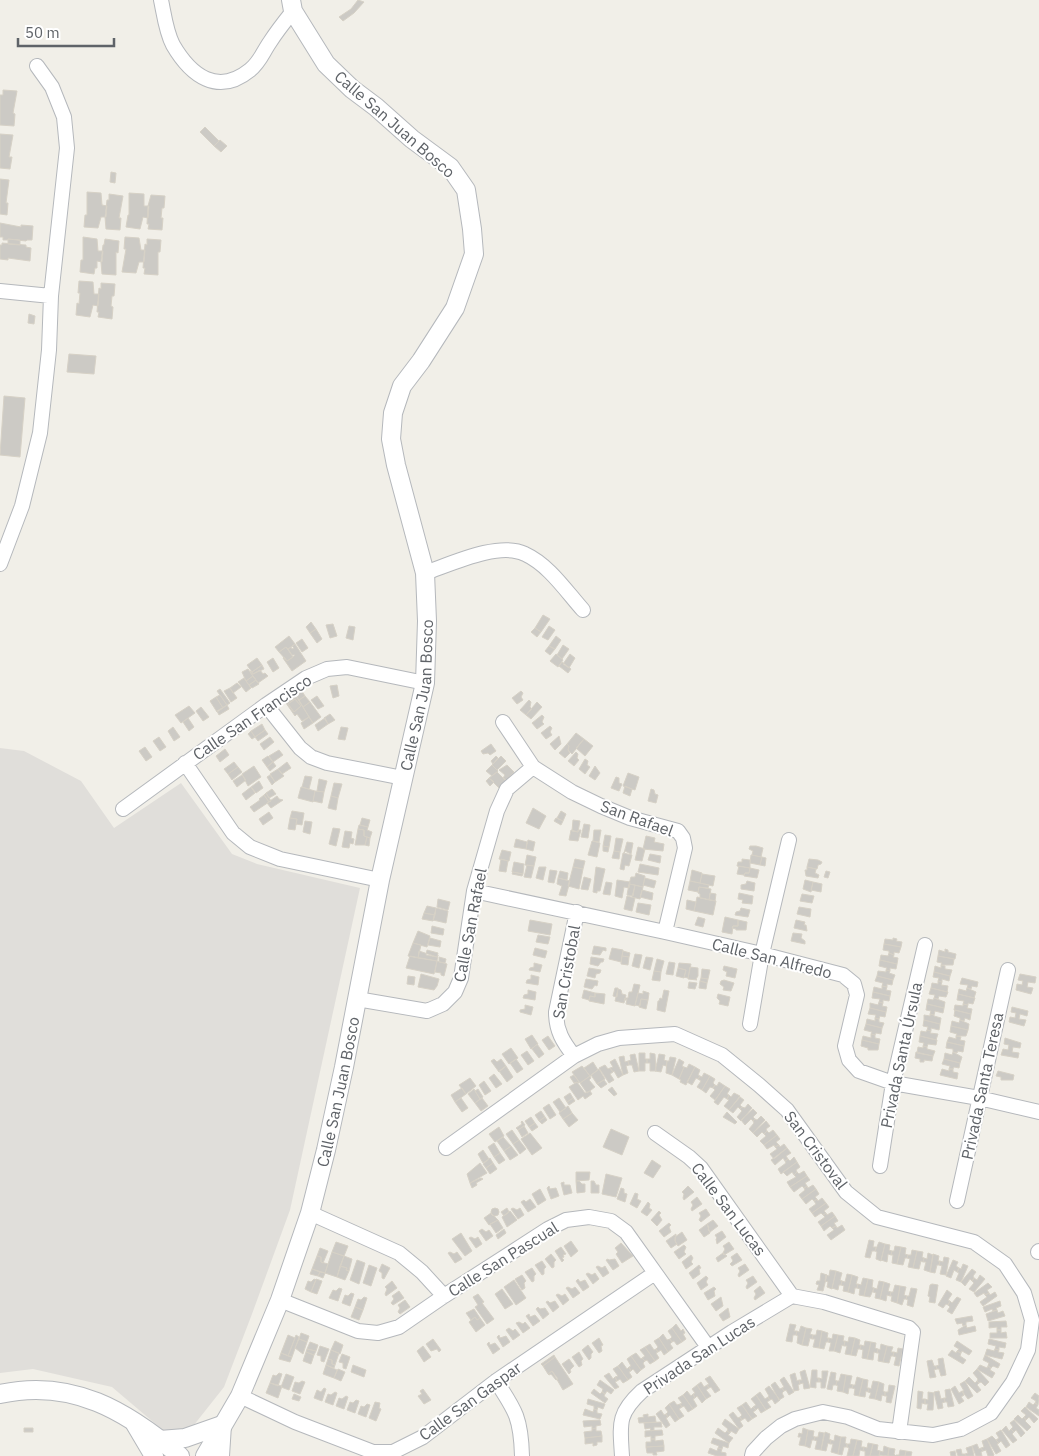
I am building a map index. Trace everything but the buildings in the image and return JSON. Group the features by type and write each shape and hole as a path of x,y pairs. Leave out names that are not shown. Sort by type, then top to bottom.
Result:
{"street":[{"path":"161,0 172,44 189,66 205,80 228,82 250,70 262,58 292,5"},
{"name":"Calle San Juan Bosco","path":"205,1456 240,1396 280,1300 310,1213 326,1150 380,880 424,683 427,621 425,573 396,465 391,439 393,413 402,386 422,361 454,308 474,254 466,190 450,167 412,139 376,106 352,89 326,64 292,5"},
{"path":"0,564 22,506 40,433 49,350 51,296 67,148 64,117 52,86 37,66"},
{"path":"0,291 51,296"},
{"path":"425,573 478,554 501,550 524,553 546,568 583,610"},
{"name":"Calle San Francisco","path":"123,809 266,705 306,678 327,668 348,667 424,683"},
{"path":"266,705 300,748 311,757 328,763 402,778"},
{"path":"503,722 533,767"},
{"path":"185,763 234,833 250,847 280,858 380,880"},
{"name":"Calle San Rafael","path":"357,999 427,1011 442,1004 455,992 461,978 474,891 497,811 508,789 533,767"},
{"name":"San Rafael","path":"533,767 572,792 600,806 630,818 678,831 683,838 685,848 665,932"},
{"path":"750,1024 762,954 789,840"},
{"name":"Calle San Alfredo","path":"474,891 762,954 843,976 854,984 857,995 845,1046 849,1060 859,1071 893,1083 980,1098 1039,1112"},
{"name":"San Cristobal","path":"574,1056 562,1042 556,1025 556,1012 577,912"},
{"name":"Privada Santa Úrsula","path":"880,1166 893,1083 925,945"},
{"name":"Privada Santa Teresa","path":"957,1201 1008,970"},
{"name":"San Cristoval","path":"446,1148 574,1056 598,1044 619,1038 675,1034 722,1055 759,1085 786,1110 846,1192 877,1217 974,1242 1005,1264 1024,1293 1032,1320 1028,1350 1013,1382 991,1413 961,1429 933,1435 878,1429 848,1417 823,1412 795,1419 781,1426 766,1438 753,1452 752,1456"},
{"name":"Calle San Lucas","path":"655,1133 701,1168 792,1296"},
{"path":"310,1213 399,1253 422,1272 444,1296"},
{"name":"Calle San Pascual","path":"280,1300 358,1331 378,1333 399,1327 548,1229 566,1220 589,1217 611,1221 626,1232 708,1347"},
{"name":"Calle San Gaspar","path":"240,1396 294,1422 373,1452 393,1452 422,1437 496,1381 656,1273"},
{"path":"792,1296 824,1302 909,1328 913,1332 899,1432"},
{"name":"Privada San Lucas","path":"622,1456 620,1430 622,1416 629,1403 642,1391 708,1347 792,1296"},
{"path":"496,1381 514,1408 519,1422 522,1456"},
{"path":"0,1394 44,1390 72,1394 107,1406 132,1419 154,1447 180,1456"},
{"path":"154,1447 222,1425 220,1456"}],"shaded area":[{"path":"0,748 24,751 81,781 114,828 181,783 232,854 257,864 360,888 290,1210 224,1387 190,1430 165,1432 112,1387 33,1369 0,1373"}]}
